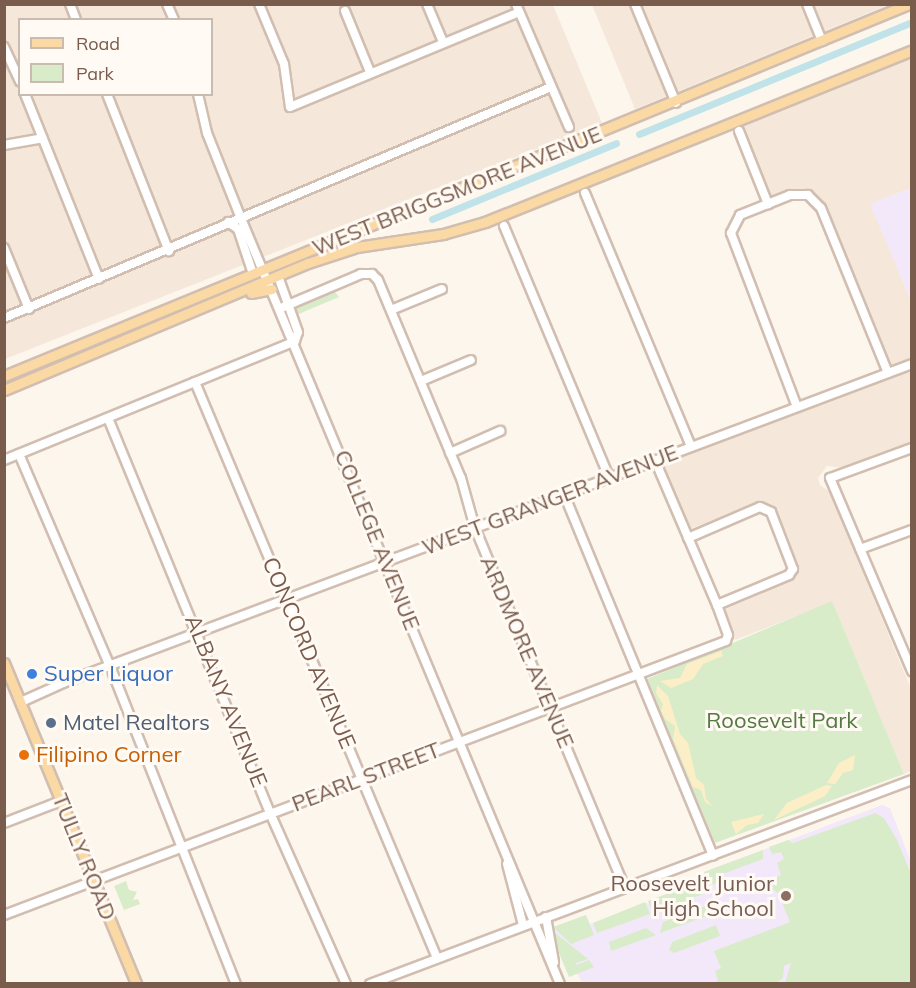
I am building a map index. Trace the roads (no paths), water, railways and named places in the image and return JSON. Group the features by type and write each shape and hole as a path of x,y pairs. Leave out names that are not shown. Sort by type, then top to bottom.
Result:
{"main road":[{"name":"WEST BRIGGSMORE AVENUE","path":"4,376 676,103 909,4"},
{"name":"WEST BRIGGSMORE AVENUE","path":"4,390 175,319 270,284 278,276 346,250 443,234 485,222 912,50"},
{"name":"TULLY ROAD","path":"4,663 136,984"}],"street":[{"path":"259,4 284,64 290,107 517,8 569,127"},
{"path":"427,4 443,42"},
{"path":"635,4 676,103"},
{"path":"807,4 822,41"},
{"path":"345,11 370,72"},
{"path":"4,46 18,79"},
{"path":"4,318 169,251 240,216 551,87"},
{"path":"26,96 99,279"},
{"path":"108,96 169,251"},
{"path":"198,96 207,133 240,216 263,270 284,306"},
{"path":"739,131 768,204"},
{"path":"4,145 42,138"},
{"path":"585,193 691,447"},
{"path":"797,407 731,238 738,218 768,204 797,194 818,203 888,373"},
{"path":"240,216 238,229 253,274"},
{"path":"228,222 238,229"},
{"path":"504,226 609,477"},
{"path":"4,248 29,309"},
{"name":"ARDMORE AVENUE","path":"284,306 367,273 375,275 450,453 475,528 626,888"},
{"path":"278,276 284,306"},
{"path":"391,310 442,290"},
{"name":"COLLEGE AVENUE","path":"284,306 298,332 296,341 560,984"},
{"path":"4,460 296,341"},
{"path":"421,381 471,360"},
{"name":"WEST GRANGER AVENUE","path":"21,702 34,693 912,364"},
{"name":"CONCORD AVENUE","path":"195,382 437,958"},
{"name":"ALBANY AVENUE","path":"108,418 199,632 270,813 346,984"},
{"path":"450,453 500,431"},
{"path":"912,448 830,478 912,671"},
{"path":"19,454 110,666 236,984"},
{"path":"655,460 688,538 717,605 791,573 793,564 768,509 760,507 688,538"},
{"path":"564,494 713,855"},
{"path":"860,549 912,530"},
{"name":"PEARL STREET","path":"4,915 728,639 717,605"},
{"path":"370,984 912,780"},
{"path":"4,823 61,801"},
{"path":"506,853 523,926"},
{"path":"546,917 554,969"}],"waterway":[{"path":"639,134 912,22"},
{"path":"432,219 616,143"}],"place":[{"name":"Super Liquor","path":"32,674"},
{"name":"Matel Realtors","path":"51,723"},
{"name":"Filipino Corner","path":"24,755"},
{"name":"Roosevelt Junior High School","path":"786,896"}],"park label":[{"name":"Roosevelt Park","path":"782,721"}]}
